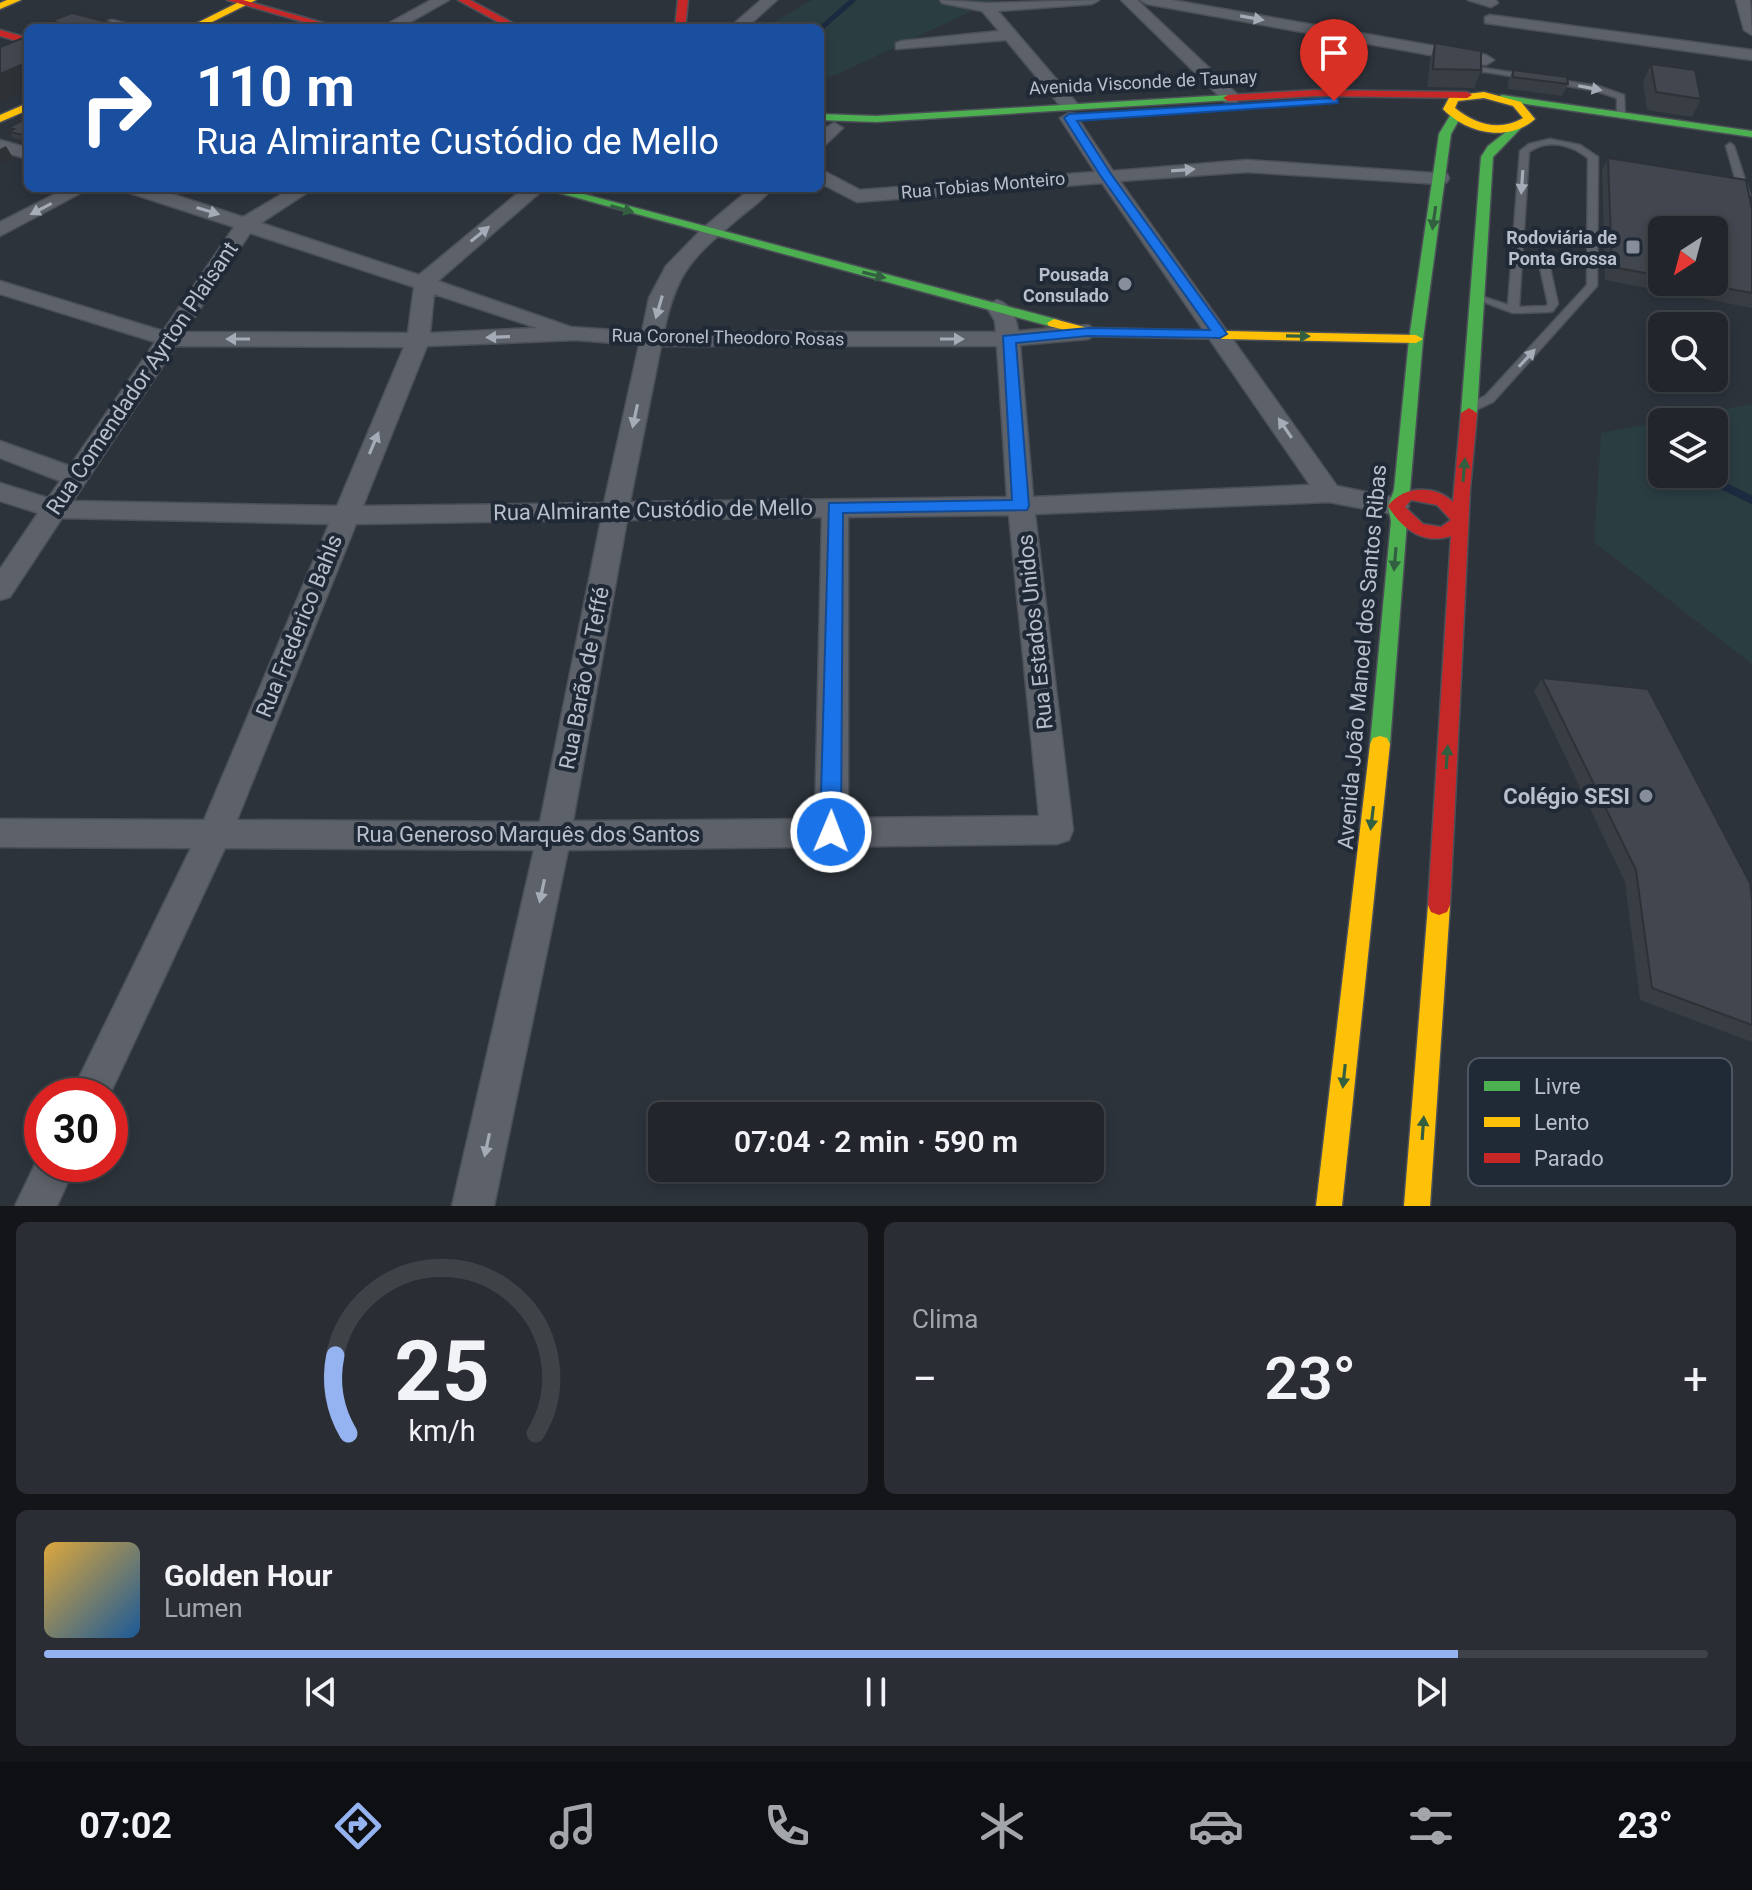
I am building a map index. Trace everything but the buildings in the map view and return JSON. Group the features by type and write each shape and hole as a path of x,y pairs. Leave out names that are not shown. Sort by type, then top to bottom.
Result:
{"main road":[{"path":"0,6 16,0"},
{"path":"463,0 509,24"},
{"path":"680,24 683,0"},
{"path":"199,24 242,1 322,24"},
{"path":"0,33 24,40"},
{"name":"Avenida Visconde de Taunay","path":"1069,112 1231,98 1379,92 1484,96 1752,134"},
{"path":"1417,1206 1487,157 1492,148 1529,119 1527,111 1484,96 1451,101 1449,109 1454,114"},
{"name":"Avenida Visconde de Taunay","path":"824,128 876,119 1334,101 1454,114 1485,127 1590,125 1739,153"},
{"path":"0,119 24,108"},
{"path":"1418,110 1445,134"},
{"name":"Avenida João Manoel dos Santos Ribas","path":"1329,1206 1375,796 1399,521 1396,506 1402,490 1416,339 1445,134 1454,114"},
{"path":"561,192 1088,332"},
{"name":"Rua Coronel Theodoro Rosas","path":"1088,332 1416,339"},
{"path":"1428,495 1450,505 1461,521 1450,532 1428,533 1406,523 1396,506 1406,496 1428,495"}],"street":[{"path":"396,24 442,0"},
{"path":"742,24 770,0"},
{"path":"947,0 987,7 1092,0"},
{"path":"1128,0 1231,98"},
{"path":"1147,0 1487,46 1752,55"},
{"path":"1743,0 1752,30"},
{"path":"1484,96 1486,1"},
{"path":"987,7 1069,112 1106,175 1329,493"},
{"path":"902,46 1010,35"},
{"path":"0,145 24,153"},
{"name":"Rua Tobias Monteiro","path":"824,177 857,196 1247,166 1440,178"},
{"path":"0,230 73,192"},
{"path":"147,192 576,333"},
{"name":"Rua Comendador Ayrton Plaisant","path":"0,590 247,223 298,192"},
{"path":"425,281 531,192"},
{"name":"Rua Barão de Teffé","path":"473,1206 554,836 660,298 673,270 709,233 758,192"},
{"name":"Rua Frederico Bahls","path":"98,1078 215,834 418,340 425,281"},
{"name":"Rua Coronel Theodoro Rosas","path":"0,287 167,339 418,340 576,333 650,339 1008,339 1088,332"},
{"name":"Rua Estados Unidos","path":"997,306 1006,321 1021,506 1057,830"},
{"path":"0,449 74,477"},
{"name":"Rua Almirante Custódio de Mello","path":"0,492 53,509 344,515 1021,506 1329,493 1396,506"},
{"path":"831,832 835,507"},
{"name":"Rua Generoso Marquês dos Santos","path":"0,833 554,836 1057,830"},
{"path":"36,1206 47,1182"}],"lane":[{"path":"1487,46 1621,97 1621,115"},
{"path":"1469,408 1489,399 1592,286 1593,157 1577,147 1553,141 1537,143 1525,151 1513,310"},
{"path":"1739,153 1746,205"},
{"path":"1478,298 1513,310 1549,309 1553,304 1544,263"}],"green space":[{"path":"812,0 995,0 824,78 824,24 771,24"},
{"path":"1752,404 1752,664 1594,542 1601,433 1648,424 1648,488 1728,488 1728,409"}],"waterway":[{"path":"824,25 853,0"},
{"path":"1727,488 1752,500"}],"traffic: fast":[{"path":"824,117 876,119 1228,98"},
{"path":"1502,98 1752,134"},
{"path":"1380,744 1399,521 1396,506 1402,490 1416,339 1445,134 1455,116"},
{"path":"1469,413 1487,157 1492,148 1515,128"},
{"path":"562,192 1054,323"}],"traffic: slow":[{"path":"0,6 16,0"},
{"path":"200,24 251,0"},
{"path":"1484,95 1517,104 1529,119 1509,128 1488,129 1467,122 1449,109 1454,98 1484,95"},
{"path":"0,119 24,108"},
{"path":"1054,323 1088,332 1416,339"},
{"path":"1329,1206 1380,744"},
{"path":"1417,1206 1439,905"}],"traffic: jam":[{"path":"232,0 321,24"},
{"path":"463,0 509,24"},
{"path":"680,24 683,0"},
{"path":"0,33 24,40"},
{"path":"1228,98 1316,93 1467,95"},
{"path":"1439,905 1469,413"},
{"path":"1416,494 1443,501 1461,521 1444,532 1426,532 1417,528 1396,506 1406,496 1416,494"}],"place":[{"name":"Rodoviária de Ponta Grossa","path":"1633,247"},
{"name":"Pousada Consulado","path":"1125,284"},
{"name":"Colégio SESI","path":"1646,796"}],"route":[{"path":"831,832 835,507 1021,506 1008,339 1088,332 1220,334 1069,118 1334,101"}]}
